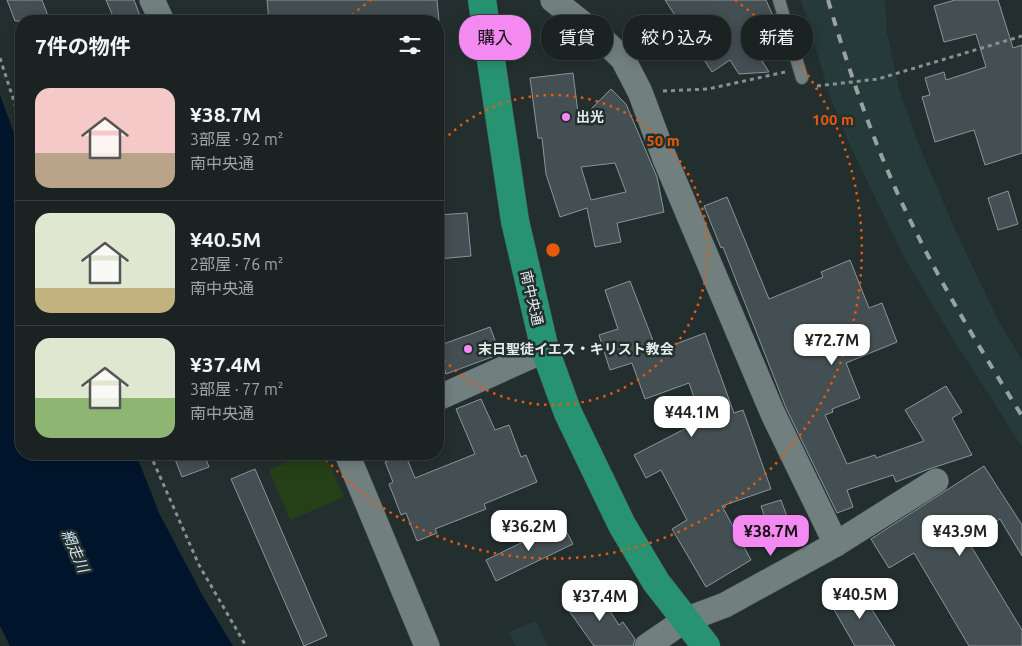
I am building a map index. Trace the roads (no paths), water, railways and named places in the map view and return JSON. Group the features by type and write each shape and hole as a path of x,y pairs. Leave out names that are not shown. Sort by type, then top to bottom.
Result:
{"highway":[{"name":"南中央通","path":"482,0 516,221 545,350 568,414 622,525 656,582 706,646"}],"street":[{"path":"152,0 159,15"},
{"path":"553,0 623,58 640,92 665,159 773,414 836,544"},
{"path":"444,395 545,350"},
{"path":"350,460 427,646"},
{"path":"647,646 685,620 725,605 836,544 936,481"}],"lane":[{"path":"779,0 802,78"}],"water":[{"name":"網走川","path":"0,95 15,136 15,460 138,460 159,513 204,598 233,646 10,646 0,626"}],"railway":[{"path":"828,0 866,116 901,201 952,300 1022,416"}],"place":[{"name":"出光","path":"566,117"},
{"name":"末日聖徒イエス・キリスト教会","path":"468,349"}]}
